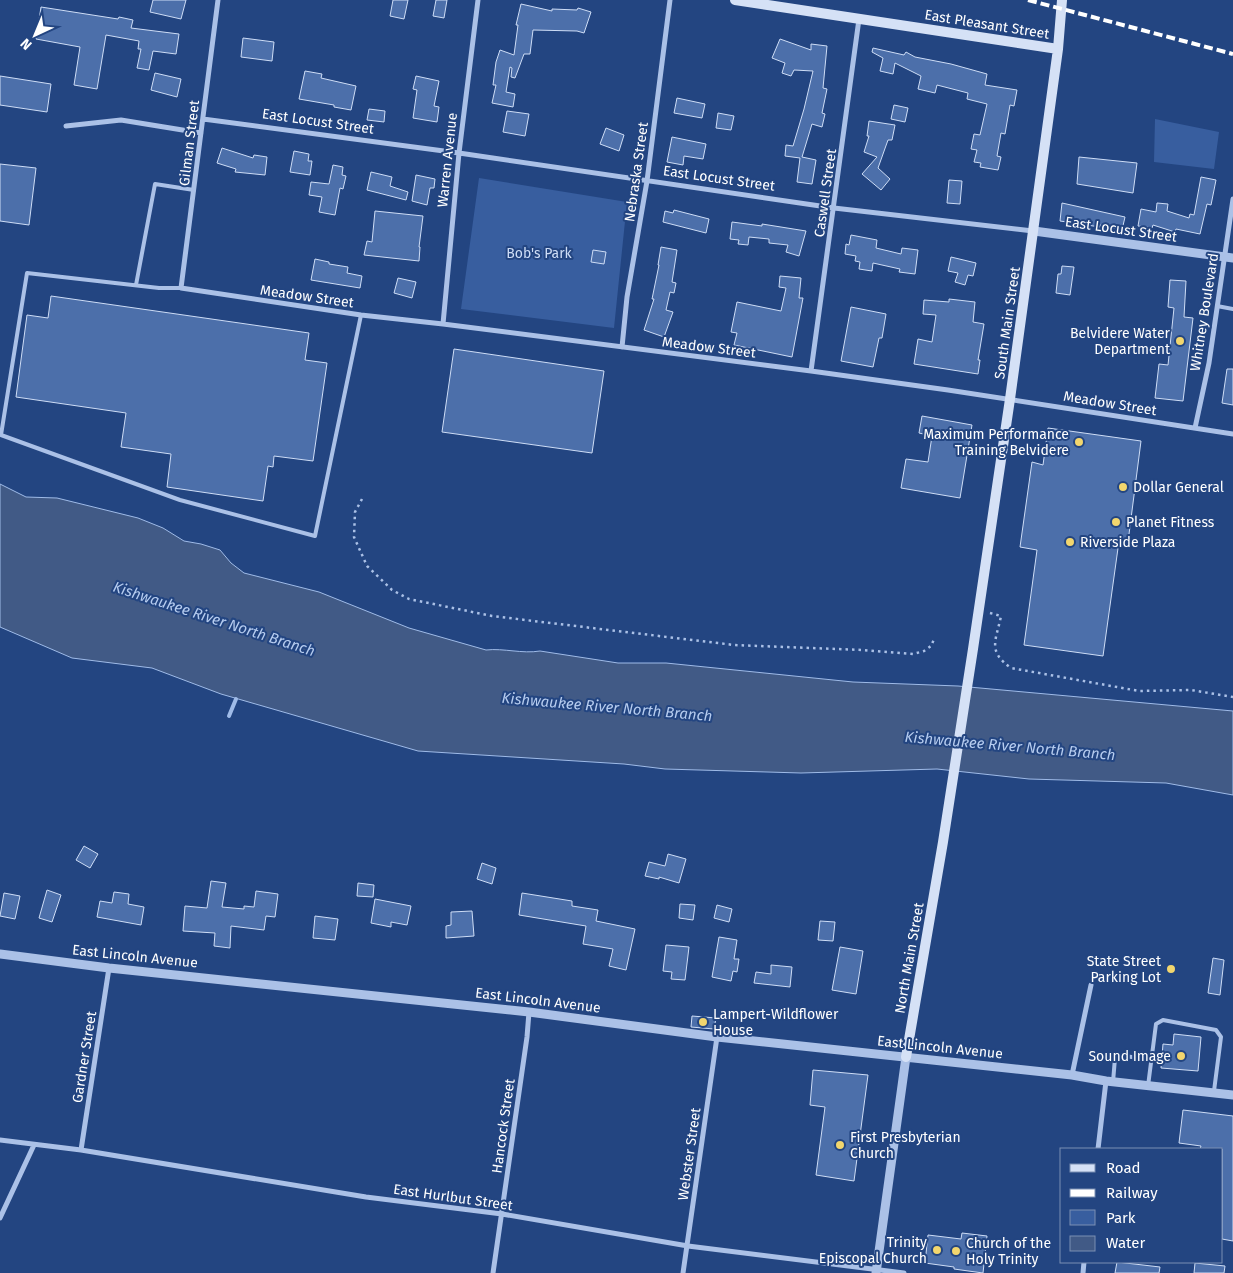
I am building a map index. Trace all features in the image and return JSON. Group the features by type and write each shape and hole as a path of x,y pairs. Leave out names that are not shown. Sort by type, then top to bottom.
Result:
{"main road":[{"name":"East Pleasant Street","path":"735,0 1058,49"},
{"name":"South Main Street","path":"973,649 1034,231 1058,49 1062,0"},
{"name":"North Main Street","path":"906,1057 943,842 973,649"}],"street":[{"name":"Gilman Street","path":"181,288 218,0"},
{"name":"Warren Avenue","path":"443,324 459,153 478,0"},
{"name":"Nebraska Street","path":"622,347 627,297 647,181 670,0"},
{"name":"Caswell Street","path":"811,371 860,18"},
{"name":"East Locust Street","path":"203,119 459,153 834,208 1034,231 1229,257"},
{"path":"66,126 121,120 201,133"},
{"name":"Whitney Boulevard","path":"1195,428 1209,364 1217,306 1229,257 1233,199"},
{"name":"Meadow Street","path":"181,288 361,315 811,371 1010,399 1233,434"},
{"name":"East Lincoln Avenue","path":"0,954 108,968 529,1012 717,1037 1072,1075 1233,1096"},
{"name":"Gardner Street","path":"81,1150 108,968"},
{"path":"1072,1075 1091,985"},
{"name":"Hancock Street","path":"493,1273 529,1012"},
{"name":"Webster Street","path":"684,1273 717,1037"},
{"name":"North Main Street","path":"876,1271 906,1057"},
{"path":"1098,1148 1109,1081"},
{"name":"East Hurlbut Street","path":"0,1140 81,1150 366,1196 502,1214 688,1246 904,1273"},
{"path":"0,1218 34,1145"}],"lane":[{"path":"136,285 155,184 194,190"},
{"path":"181,288 159,288 27,273 1,435 180,500 315,536 361,315"},
{"path":"1217,306 1233,309"},
{"path":"1148,1086 1156,1024 1163,1020 1216,1030 1221,1037 1214,1093"},
{"path":"1109,1081 1115,1058 1118,1055 1152,1060"}],"path":[{"path":"362,499 355,512 354,537 367,566 392,590 409,599 492,616 734,645 913,654 924,651 931,646 935,637"},
{"path":"978,609 1001,616 994,649 1000,661 1010,668 1139,691 1192,690 1233,697"}],"green space":[{"path":"1155,119 1219,132 1214,169 1154,162"},
{"name":"Bob's Park","path":"479,178 627,202 614,328 461,309"}],"water":[{"name":"Kishwaukee River North Branch","path":"0,484 26,497 57,498 138,518 163,528 184,541 220,550 231,563 244,573 319,592 409,628 486,650 540,651 618,663 666,663 853,682 958,686 1233,711 1233,795 1166,783 1029,779 937,769 801,773 665,769 624,764 418,751 221,694 152,668 72,658 0,627"}],"building":[{"path":"153,0 186,0 181,19 150,12"},
{"path":"393,0 408,0 404,19 390,16"},
{"path":"436,0 447,0 444,18 433,16"},
{"path":"521,4 552,11 552,9 577,10 578,8 591,12 584,33 577,31 533,30 530,54 524,54 515,78 511,77 512,68 510,67 506,92 515,94 513,107 492,103 496,85 493,85 496,62 500,50 514,55 518,25 516,25"},
{"path":"41,7 118,19 119,17 133,20 131,28 179,34 176,54 153,51 149,70 137,68 141,49 138,49 139,41 106,35 97,89 74,85 80,47 36,39"},
{"path":"243,38 274,42 272,61 241,57"},
{"path":"780,39 811,50 811,44 827,46 823,88 827,89 822,113 825,114 822,127 812,124 802,157 816,160 812,184 797,182 800,158 785,156 786,145 793,146 813,71 794,70 791,76 782,73 785,63 772,58"},
{"path":"873,48 904,55 906,52 915,57 987,74 985,85 1017,90 1014,106 1010,105 1005,134 1001,133 997,156 1001,157 998,170 980,167 981,163 974,162 977,150 971,149 974,134 980,135 987,104 967,99 968,93 937,85 935,93 918,89 921,76 895,63 893,74 880,71 883,58 872,52"},
{"path":"305,71 322,74 321,78 356,86 351,110 299,99"},
{"path":"155,73 181,79 177,97 151,90"},
{"path":"0,76 51,84 47,112 0,105"},
{"path":"416,76 439,81 434,106 439,107 437,122 413,118 417,90 413,89"},
{"path":"677,98 705,104 702,118 674,113"},
{"path":"894,105 908,108 905,122 891,119"},
{"path":"369,109 385,111 384,122 367,120"},
{"path":"507,111 529,114 525,136 503,132"},
{"path":"718,113 734,116 731,130 716,128"},
{"path":"869,121 895,125 892,140 888,140 878,168 890,179 881,190 862,174 877,157 864,152 869,136 867,136"},
{"path":"606,128 624,135 619,151 600,144"},
{"path":"672,137 706,144 703,159 684,156 683,165 667,162"},
{"path":"222,148 253,158 254,155 267,157 265,175 235,172 236,169 217,163"},
{"path":"294,151 309,154 308,161 312,161 310,175 290,172"},
{"path":"1079,157 1137,163 1133,193 1077,184"},
{"path":"0,164 36,168 29,225 0,221"},
{"path":"333,165 343,167 342,175 346,176 343,189 340,188 335,215 319,212 322,197 309,195 311,182 329,184"},
{"path":"371,172 392,177 390,186 408,192 406,200 367,190"},
{"path":"416,175 435,179 434,188 430,188 427,205 412,201"},
{"path":"1201,177 1216,180 1211,205 1207,204 1200,234 1176,229 1175,232 1153,225 1152,228 1138,226 1141,209 1156,212 1157,203 1168,204 1167,211 1189,218 1190,214 1194,215"},
{"path":"949,180 962,181 960,204 947,203"},
{"path":"1062,203 1125,217 1122,230 1100,225 1100,227 1060,221"},
{"path":"674,210 709,219 706,233 663,222 665,211 673,213"},
{"path":"375,211 423,216 419,261 364,255 367,241 372,242"},
{"path":"732,222 762,226 762,224 806,231 799,256 786,252 788,245 769,243 769,239 749,237 748,245 738,244 739,240 730,239"},
{"path":"851,235 877,240 876,248 901,254 902,248 918,250 915,274 899,272 900,269 873,263 872,271 859,269 860,262 855,261 856,256 845,254 846,244 849,245"},
{"path":"661,247 677,250 672,282 676,283 674,293 670,292 666,310 673,312 664,337 644,330 654,299 652,299"},
{"path":"593,250 606,252 604,264 591,262"},
{"path":"951,257 976,263 973,276 968,275 965,285 955,282 958,273 948,271"},
{"path":"315,259 329,262 329,264 348,267 347,273 362,276 360,288 311,280"},
{"path":"1062,266 1074,267 1070,295 1056,293 1058,274 1061,274"},
{"path":"780,276 801,278 799,298 803,298 792,357 734,345 737,333 731,332 737,302 781,311 786,288 779,287"},
{"path":"398,278 416,282 412,298 394,293"},
{"name":"Belvidere Water Department","path":"1170,280 1186,281 1184,317 1193,318 1183,401 1155,398 1159,364 1168,365 1174,308 1168,307"},
{"path":"51,296 309,333 305,360 327,363 313,461 274,456 273,467 268,466 263,501 167,487 171,454 121,447 126,413 16,397 27,315 48,318"},
{"path":"949,299 975,302 973,322 984,324 978,360 980,360 978,374 914,364 918,339 932,342 936,315 923,314 924,300 949,302"},
{"path":"851,307 886,314 882,338 879,338 873,367 841,361"},
{"path":"454,349 604,371 592,453 442,432"},
{"path":"1227,369 1233,369 1233,405 1222,403"},
{"path":"922,416 972,425 960,498 901,488 906,459 928,462 932,436 919,433"},
{"name":"Riverside Plaza","path":"1048,428 1141,441 1128,542 1119,541 1103,656 1024,645 1037,550 1020,547 1032,462 1043,465"},
{"path":"84,846 98,854 90,868 76,860"},
{"path":"668,854 686,859 679,883 659,877 659,879 645,876 649,862 665,866"},
{"path":"482,863 496,868 492,884 477,879"},
{"path":"211,881 226,883 222,907 244,909 244,906 254,907 256,891 278,894 275,917 266,916 264,930 231,926 230,948 214,946 215,933 183,931 185,906 207,908"},
{"path":"358,883 374,885 373,897 357,896"},
{"path":"47,890 61,895 52,922 39,918"},
{"path":"114,892 129,894 128,904 144,907 141,925 97,917 100,901 112,903"},
{"path":"4,893 20,896 15,919 0,916"},
{"path":"522,893 572,901 572,906 598,910 596,921 635,929 626,970 609,966 613,949 583,944 586,926 519,915"},
{"path":"375,899 411,906 407,925 391,922 391,927 371,923"},
{"path":"680,904 695,905 693,920 679,918"},
{"path":"717,905 732,909 729,922 714,918"},
{"path":"472,911 474,936 446,938 446,926 451,925 451,912"},
{"path":"315,916 338,919 335,940 313,938"},
{"path":"820,921 835,922 833,941 818,940"},
{"path":"719,937 737,940 734,959 739,959 737,972 733,971 731,981 712,977"},
{"path":"666,945 689,947 685,980 671,979 672,972 663,971"},
{"path":"840,947 863,951 856,994 832,990"},
{"path":"1213,958 1224,960 1220,995 1208,993"},
{"path":"771,965 792,967 790,987 754,983 756,972 771,974"},
{"name":"Lampert-Wildflower House","path":"692,1016 716,1018 714,1029 691,1027"},
{"name":"Sound Image","path":"1174,1034 1201,1037 1198,1071 1161,1068 1163,1044 1173,1045"},
{"name":"First Presbyterian Church","path":"813,1070 868,1075 854,1181 816,1175 825,1107 810,1105"},
{"path":"1183,1110 1233,1116 1233,1241 1223,1239 1223,1148 1200,1148 1201,1146 1179,1143"},
{"name":"Church of the Holy Trinity","path":"962,1233 987,1236 983,1273 925,1263 928,1235 961,1239"},
{"path":"1117,1263 1160,1267 1159,1273 1115,1273"},
{"path":"1195,1263 1225,1266 1224,1273 1194,1273"}],"waterway":[{"path":"229,716 236,699"}],"railway":[{"path":"1028,0 1233,54"}],"place":[{"name":"Belvidere Water Department","path":"1180,341"},
{"name":"Maximum Performance Training Belvidere","path":"1079,442"},
{"name":"Dollar General","path":"1123,487"},
{"name":"Planet Fitness","path":"1116,522"},
{"name":"Riverside Plaza","path":"1070,542"},
{"name":"State Street Parking Lot","path":"1171,969"},
{"name":"Lampert-Wildflower House","path":"703,1022"},
{"name":"Sound Image","path":"1181,1056"},
{"name":"First Presbyterian Church","path":"840,1145"},
{"name":"Trinity Episcopal Church","path":"937,1250"},
{"name":"Church of the Holy Trinity","path":"956,1251"}]}
